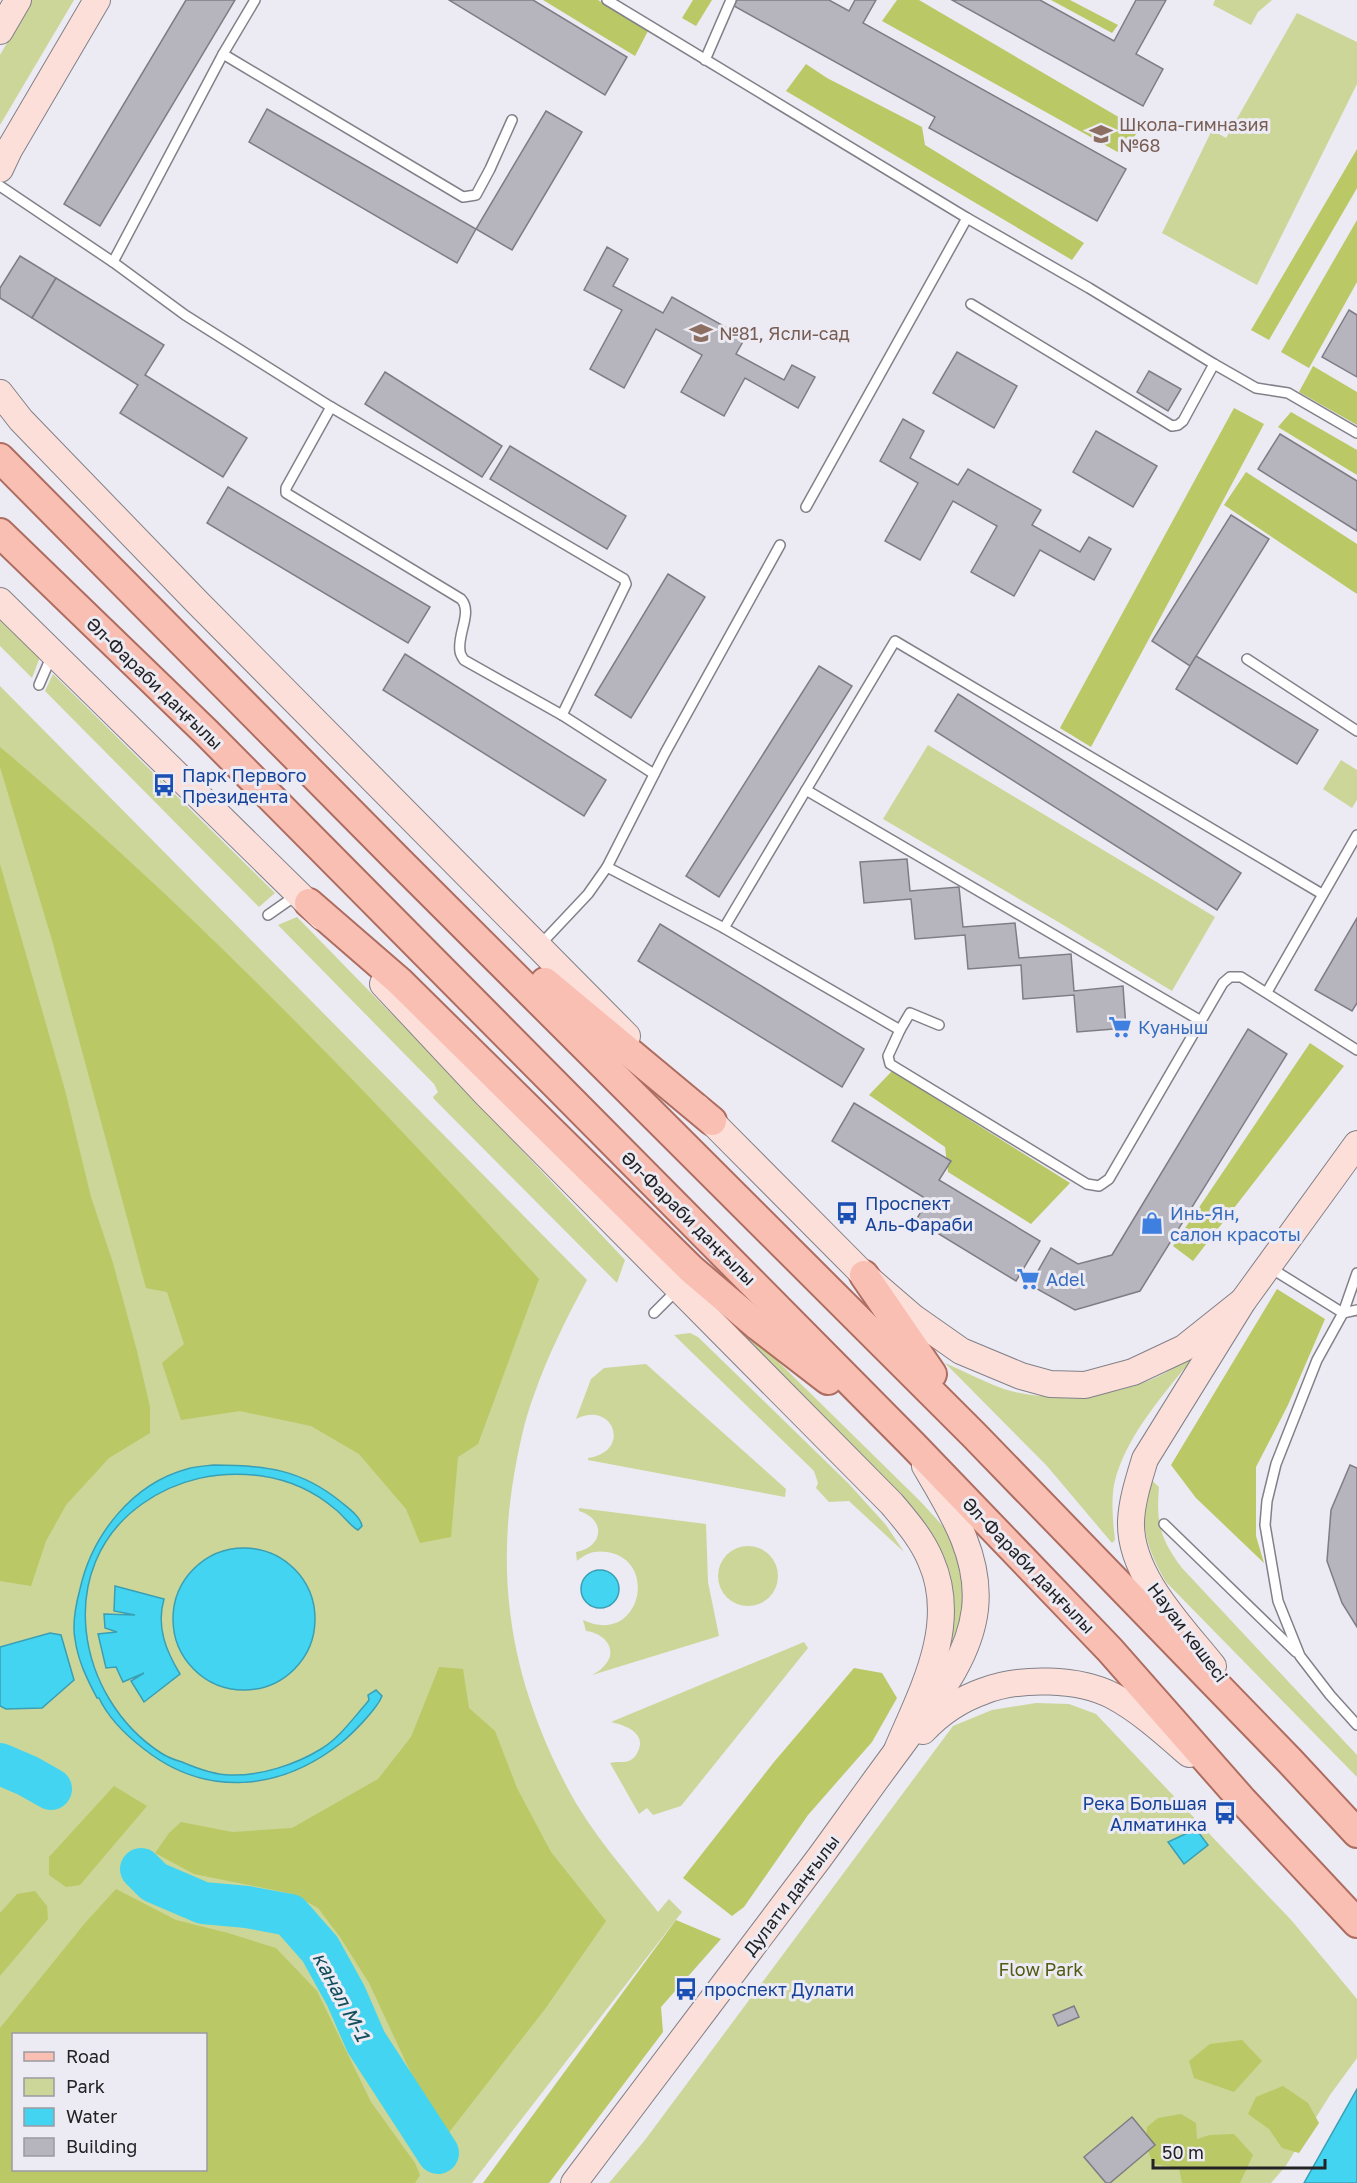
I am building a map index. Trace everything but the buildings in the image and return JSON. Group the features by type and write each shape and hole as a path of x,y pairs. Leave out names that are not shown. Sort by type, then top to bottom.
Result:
{"main road":[{"path":"0,458 974,1435 1357,1833"},
{"name":"Әл-Фараби даңғылы","path":"0,533 215,741 913,1445 1110,1650 1243,1801 1357,1923"},
{"path":"399,860 712,1121"},
{"path":"304,898 399,981 692,1269 758,1326 913,1445"},
{"path":"864,1275 974,1435"}],"street":[{"path":"0,31 18,0"},
{"path":"0,169 14,140 97,0"},
{"path":"0,393 21,420 197,602 864,1275"},
{"path":"0,601 304,898 487,1095 892,1504 916,1534 931,1561 939,1586 942,1617 938,1646 897,1750"},
{"name":"Науаи көшесі","path":"1289,1760 1158,1598 1143,1572 1135,1551 1131,1522 1136,1487 1145,1459 1243,1301 1357,1144"},
{"name":"Науаи көшесі","path":"864,1275 914,1318 961,1351 1021,1376 1050,1384 1085,1385 1133,1372 1184,1348 1243,1301"},
{"path":"878,1780 960,1658 969,1637 975,1610 976,1581 969,1552 959,1526 913,1445"},
{"path":"878,1780 931,1722 953,1707 984,1691 1018,1683 1057,1682 1088,1685 1114,1696 1153,1723 1243,1801"},
{"name":"Дулати даңғылы","path":"574,2183 878,1780"}],"lane":[{"path":"112,262 223,54 255,0"},
{"path":"607,0 967,218 1088,287 1214,364 1257,388 1288,393 1357,433"},
{"path":"705,60 731,0"},
{"path":"223,54 463,197 476,195 512,120"},
{"path":"0,186 185,315 331,407 621,575 626,584 562,715"},
{"path":"806,507 967,218"},
{"path":"971,304 1172,426 1183,421 1214,364"},
{"path":"331,407 285,488 286,493 461,598 465,610 459,650 464,660 562,715 654,774"},
{"path":"539,947 588,894 607,867 654,774 780,545"},
{"path":"724,928 895,641 1322,894"},
{"path":"39,685 53,652"},
{"path":"1247,659 1357,731"},
{"path":"806,790 1202,1021"},
{"path":"1267,992 1357,835"},
{"path":"607,867 724,928 900,1030"},
{"path":"268,915 304,898"},
{"path":"939,1025 910,1013 888,1056 890,1064 1087,1184 1099,1186 1109,1179 1223,983 1230,977 1241,977 1357,1050"},
{"path":"1269,1267 1343,1313 1357,1310"},
{"path":"1300,1656 1278,1601 1265,1525 1267,1501 1276,1464 1313,1370 1343,1313 1357,1273"},
{"path":"654,1313 679,1288"},
{"path":"1164,1524 1300,1656 1357,1725"}],"green space":[{"path":"32,0 74,0 0,125 0,55"},
{"path":"543,0 598,0 648,31 635,56"},
{"path":"693,0 712,0 696,26 682,18"},
{"path":"897,0 919,0 1139,129 1123,155 882,21"},
{"path":"1051,0 1070,0 1118,25 1112,33"},
{"path":"1215,0 1272,0 1258,12 1251,25 1213,5"},
{"path":"1297,13 1357,42 1357,84 1257,285 1162,233 1212,130 1226,138"},
{"path":"806,64 827,78 922,127 925,145 1084,243 1072,260 786,91"},
{"path":"1357,149 1357,188 1269,340 1251,330"},
{"path":"1357,220 1357,282 1309,368 1281,352"},
{"path":"1313,366 1357,392 1357,425 1299,392"},
{"path":"1234,408 1264,424 1091,747 1060,728"},
{"path":"1291,412 1357,450 1357,475 1278,427"},
{"path":"1246,472 1357,544 1357,594 1224,505"},
{"path":"0,618 40,657 32,678 0,646"},
{"path":"53,674 275,893 259,907 45,691"},
{"path":"0,686 587,1280 545,1365 530,1405 520,1445 509,1517 508,1596 522,1673 534,1711 549,1749 576,1804 658,1912 669,1899 682,1912 472,2183 0,2183"},
{"path":"928,745 1215,917 1172,991 883,819"},
{"path":"0,747 142,872 211,937 345,1072 539,1279 478,1444 458,1457 451,1537 420,1543 406,1509 359,1454 311,1426 240,1411 181,1420 162,1363 184,1344 167,1292 146,1288 52,940 0,767"},
{"path":"1341,760 1357,770 1357,800 1352,808 1323,789"},
{"path":"0,864 65,1090 91,1197 113,1263 150,1407 150,1433 109,1458 66,1505 46,1541 31,1586 0,1581"},
{"path":"297,917 454,1078 625,1260 617,1283 434,1099 433,1097 438,1092 434,1084 278,925"},
{"path":"1310,1043 1344,1066 1193,1261 1173,1246"},
{"path":"892,1071 1070,1183 1031,1224 948,1172 945,1147 869,1095"},
{"path":"512,1104 743,1327 921,1502 950,1534 960,1560 964,1622 941,1671 941,1556"},
{"path":"1277,1289 1325,1319 1288,1405 1256,1467 1256,1536 1264,1563 1196,1498 1171,1465"},
{"path":"690,1333 698,1337 849,1484 886,1525 904,1552 849,1501 829,1502 816,1488 818,1483 814,1471 674,1335"},
{"path":"1208,1339 1153,1408 1120,1465 1114,1485 1112,1506 1115,1540 1112,1543 1047,1466 945,1363 1004,1389 1023,1394 1086,1396 1128,1388 1165,1373"},
{"path":"646,1364 786,1489 785,1497 588,1460 588,1458 602,1454 610,1447 614,1438 613,1429 608,1421 600,1416 589,1415 576,1419 591,1379 604,1368"},
{"path":"1148,1477 1159,1487 1158,1510 1161,1530 1175,1558 1357,1755 1357,1777 1166,1582 1152,1555 1145,1531 1144,1507"},
{"path":"579,1508 706,1524 708,1582 719,1636 592,1675 608,1661 610,1649 599,1635 586,1631 583,1620 603,1625 618,1622 630,1612 636,1599 638,1584 634,1570 624,1558 599,1551 577,1561 576,1552 592,1545 598,1533 594,1520 579,1511"},
{"path":"742,1546 754,1546 765,1551 773,1559 778,1576 776,1588 765,1601 754,1606 742,1606 731,1601 723,1593 718,1582 718,1570 723,1559 731,1551"},
{"path":"804,1642 808,1648 681,1806 653,1815 647,1808 639,1814 610,1763 627,1762 632,1759 639,1749 639,1738 627,1727 611,1722"},
{"path":"439,1667 463,1669 469,1708 495,1731 517,1788 551,1852 606,1921 545,2009 447,2135 417,2086 369,1983 340,1937 318,1908 293,1894 194,1874 155,1853 169,1833 181,1822 232,1832 292,1828 378,1779 411,1737"},
{"path":"854,1668 882,1673 897,1698 872,1742 808,1815 744,1907 732,1916 683,1878 774,1762"},
{"name":"Flow Park","path":"1036,1703 1069,1704 1096,1714 1292,1921 1357,1999 1357,2058 1330,2095 1285,2167 1271,2183 609,2183 645,2140 953,1726 992,1710"},
{"path":"114,1786 147,1806 80,1885 66,1887 49,1875 49,1857"},
{"path":"116,1889 176,1920 276,1948 317,1991 371,2102 415,2163 420,2175 415,2183 0,2183 0,2028 85,1923"},
{"path":"35,1891 47,1906 48,1919 0,1976 0,1913 17,1894"},
{"path":"676,1920 721,1939 661,2007 663,2032 549,2183 483,2183"},
{"path":"1242,2040 1262,2061 1234,2092 1194,2078 1189,2061 1210,2044"},
{"path":"1283,2086 1308,2103 1319,2123 1299,2153 1282,2148 1269,2129 1248,2114 1256,2097"},
{"path":"1181,2114 1196,2123 1197,2139 1210,2135 1234,2134 1253,2155 1240,2183 1182,2183 1179,2168 1153,2164 1146,2145 1147,2127 1158,2118"}],"water":[{"path":"214,1465 266,1468 311,1482 341,1502 356,1516 362,1526 358,1530 335,1509 310,1492 282,1480 262,1476 230,1474 214,1476 199,1478 169,1488 142,1504 114,1531 95,1562 86,1596 86,1632 94,1667 110,1700 132,1729 161,1753 218,1774 253,1774 289,1765 311,1755 334,1740 369,1700 368,1695 376,1690 382,1696 370,1714 341,1743 318,1759 293,1771 268,1779 243,1782 217,1781 192,1775 168,1765 144,1749 113,1719 97,1698 86,1677 76,1647 74,1621 86,1569 94,1550 117,1514 149,1486 167,1476 190,1468"},
{"path":"244,1548 271,1553 294,1569 310,1592 315,1619 310,1646 294,1669 271,1685 244,1690 217,1685 194,1669 178,1646 173,1619 178,1592 194,1569 217,1553"},
{"path":"600,1570 614,1575 619,1589 614,1603 600,1608 586,1603 581,1589 586,1575"},
{"path":"115,1586 164,1599 162,1629 170,1657 180,1674 144,1702 131,1681 144,1673 123,1682 116,1667 106,1668 98,1634 117,1632 105,1628 104,1614 135,1615 114,1611"},
{"path":"50,1633 61,1635 74,1680 42,1708 6,1709 0,1706 0,1647"},
{"path":"1196,1829 1208,1845 1184,1864 1168,1842"},
{"path":"1357,2089 1357,2183 1304,2183"}],"waterway":[{"name":"канал М-1","path":"0,1764 51,1789"},
{"name":"канал М-1","path":"141,1869 154,1882 203,1903 247,1907 290,1915 320,1949 346,1996 366,2042 438,2153"}],"place":[{"name":"Школа-гимназия №68","path":"1101,134"},
{"name":"№81, Ясли-сад","path":"701,333"},
{"name":"Парк Первого Президента","path":"164,785"},
{"name":"Куаныш","path":"1120,1027"},
{"name":"Проспект Аль-Фараби","path":"847,1213"},
{"name":"Инь-Ян, салон красоты","path":"1152,1223"},
{"name":"Adel","path":"1028,1279"},
{"name":"Река Большая Алматинка","path":"1225,1813"},
{"name":"проспект Дулати","path":"686,1989"}]}
